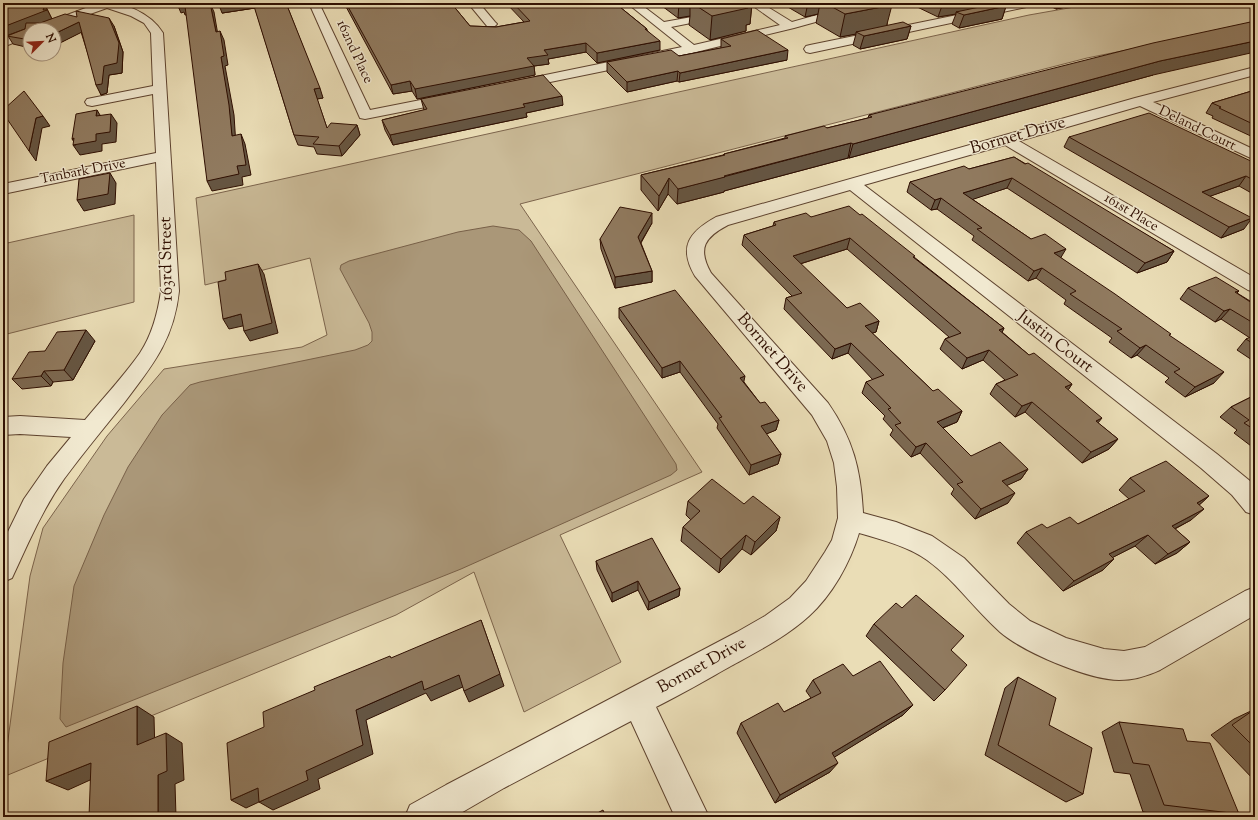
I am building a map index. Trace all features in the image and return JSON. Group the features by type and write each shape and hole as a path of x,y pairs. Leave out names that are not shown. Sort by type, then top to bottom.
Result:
{"street":[{"name":"162nd Place","path":"314,3 361,103 365,115 465,95"},
{"path":"473,3 491,24"},
{"path":"632,3 692,49"},
{"path":"661,26 712,16 692,3"},
{"path":"754,3 790,26"},
{"path":"810,49 1031,3"},
{"path":"56,22 106,4"},
{"name":"163rd Street","path":"3,570 33,506 55,473 148,358 157,343 167,314 170,291 158,33 148,18 106,4"},
{"path":"503,87 692,49 834,14 880,6 893,8"},
{"path":"821,7 834,14"},
{"path":"906,19 918,26"},
{"path":"3,43 22,35"},
{"name":"Bormet Drive","path":"422,817 477,784 638,702 768,629 794,612 808,598 827,572 844,541 850,520 849,477 844,454 829,421 704,276 697,264 695,255 696,245 701,235 722,221 1140,101 1255,71"},
{"path":"92,102 160,89"},
{"name":"Deland Court","path":"1140,101 1255,156"},
{"name":"161st Place","path":"1007,140 1255,286"},
{"name":"Tanbark Drive","path":"3,189 164,156"},
{"name":"Justin Court","path":"851,183 1220,470 1241,488 1255,505"},
{"path":"3,426 20,425 91,429"},
{"path":"850,520 895,532 923,544 945,559 965,577 999,613 1020,631 1088,660 1114,665 1136,664 1150,660 1255,600"},
{"path":"638,702 692,817"}],"shaded area":[{"path":"1097,3 1255,3 1255,24 1087,58 520,204 702,472 560,535 621,662 524,712 474,572 396,615 3,777 30,576 43,528 107,436 164,369 302,347 327,335 310,258 205,285 196,198 1029,15"},
{"path":"134,215 134,302 3,335 3,244"},
{"path":"493,226 519,230 531,241 676,464 677,470 671,475 461,569 66,727 60,719 63,663 74,586 104,515 128,467 162,415 190,385 355,350 368,345 372,341 372,332 369,323 340,269 341,265 349,261 458,232"}],"building":[{"path":"3,3 32,3 45,5 43,10 47,10 3,27"},
{"path":"177,3 202,3 202,7 210,3 216,32 220,31 224,56 221,57 229,105 232,136 241,134 246,165 237,166 239,174 207,181 185,6 182,7 181,4"},
{"path":"218,3 230,3 219,5"},
{"path":"253,3 286,3 320,88 314,89 327,128 331,123 357,125 339,146 313,144 319,137 294,135"},
{"path":"346,3 451,3 470,26 496,27 530,21 513,3 615,3 660,41 597,53 586,43 544,50 548,55 527,58 534,66 415,89 410,81 391,85"},
{"path":"692,3 741,3 748,8 712,16"},
{"path":"825,3 889,3 892,5 845,14"},
{"path":"999,3 1006,6 964,15 956,12"},
{"path":"76,11 109,18 119,43 117,63 104,66 102,84 96,85 79,22 62,30 62,22 43,22 65,14 77,17"},
{"path":"1255,21 1255,41 1160,61 853,144 851,143 678,189 669,178 659,196 641,175 788,138 785,136 824,126 827,128 872,117 869,115 1153,43"},
{"path":"903,22 911,26 864,36 856,32"},
{"path":"22,30 22,39 7,36"},
{"path":"757,30 788,50 680,73 678,71 627,82 607,62 671,50 679,56 731,46 721,39"},
{"path":"543,75 562,96 523,104 525,107 390,135 382,120 427,109 421,99"},
{"path":"1255,90 1255,125 1219,108 1221,107 1212,103"},
{"path":"24,91 43,116 36,118 29,151 3,113 3,110"},
{"path":"97,110 96,116 111,114 110,132 96,134 96,141 73,145 74,138 72,139 76,114"},
{"path":"1149,113 1255,163 1255,181 1246,176 1202,192 1252,218 1229,227 1069,137"},
{"path":"1014,157 1025,164 1028,163 1174,251 1145,263 1012,178 963,193 1031,239 1045,234 1066,249 1054,253 1115,294 1171,334 1169,335 1224,372 1195,387 1174,372 1180,369 1146,345 1140,348 1117,331 1122,329 1070,294 1076,291 1042,268 1034,271 977,229 982,228 941,198 935,200 910,182 964,166 969,169"},
{"path":"110,173 108,194 77,200 79,179"},
{"path":"849,206 860,215 862,214 915,256 913,257 1004,328 999,330 1029,355 1034,353 1072,384 1065,387 1102,418 1096,421 1118,439 1091,452 1032,402 1022,406 996,384 1018,375 989,350 967,358 945,339 961,333 850,238 793,256 847,308 860,303 879,321 865,326 933,391 938,389 962,411 937,422 971,456 1000,442 1028,469 1002,481 1015,493 981,509 957,484 963,482 926,443 916,447 895,425 901,423 888,409 891,408 866,382 884,375 851,343 835,349 786,298 802,293 744,235 776,225 774,222 806,213 811,217"},
{"path":"620,207 652,213 638,237 652,271 615,277 600,239"},
{"path":"258,264 272,323 244,331 241,314 223,319 218,282 226,280 225,272"},
{"path":"1216,277 1239,291 1235,292 1255,305 1255,324 1230,309 1224,311 1188,288"},
{"path":"675,290 745,376 740,378 760,403 765,402 779,420 761,426 781,454 751,465 719,418 722,417 680,361 662,368 619,308"},
{"path":"86,330 64,370 44,371 41,376 12,379 29,352 45,351 57,332"},
{"path":"1255,335 1255,345 1246,339"},
{"path":"1255,395 1255,430 1244,423 1249,420 1231,407"},
{"path":"1166,461 1209,496 1197,503 1204,509 1172,526 1190,542 1168,554 1148,535 1109,554 1114,559 1074,581 1026,532 1042,524 1047,528 1070,517 1078,524 1145,491 1130,478"},
{"path":"712,479 744,504 753,496 780,517 755,542 746,535 721,559 683,527 700,511 688,501"},
{"path":"652,538 680,588 649,602 638,581 612,593 596,561"},
{"path":"916,595 964,636 951,650 967,665 945,690 874,624 896,603 902,608"},
{"path":"481,620 500,674 464,691 459,675 424,690 422,681 356,710 363,745 306,771 308,780 259,802 258,788 231,800 227,743 264,727 263,712 315,690 314,687 390,656 391,658"},
{"path":"880,661 913,705 832,753 838,763 780,795 741,723 778,703 784,712 821,693 813,680 843,664 853,676"},
{"path":"1018,677 1056,698 1049,725 1092,748 1083,794 998,745"},
{"path":"137,706 137,745 166,733 167,771 158,775 158,817 89,817 91,763 46,781 49,742"},
{"path":"1255,709 1255,748 1232,725"},
{"path":"1119,722 1183,729 1187,741 1210,743 1239,814 1164,805 1149,765 1133,763"},
{"path":"603,810 606,817 590,817"}]}
